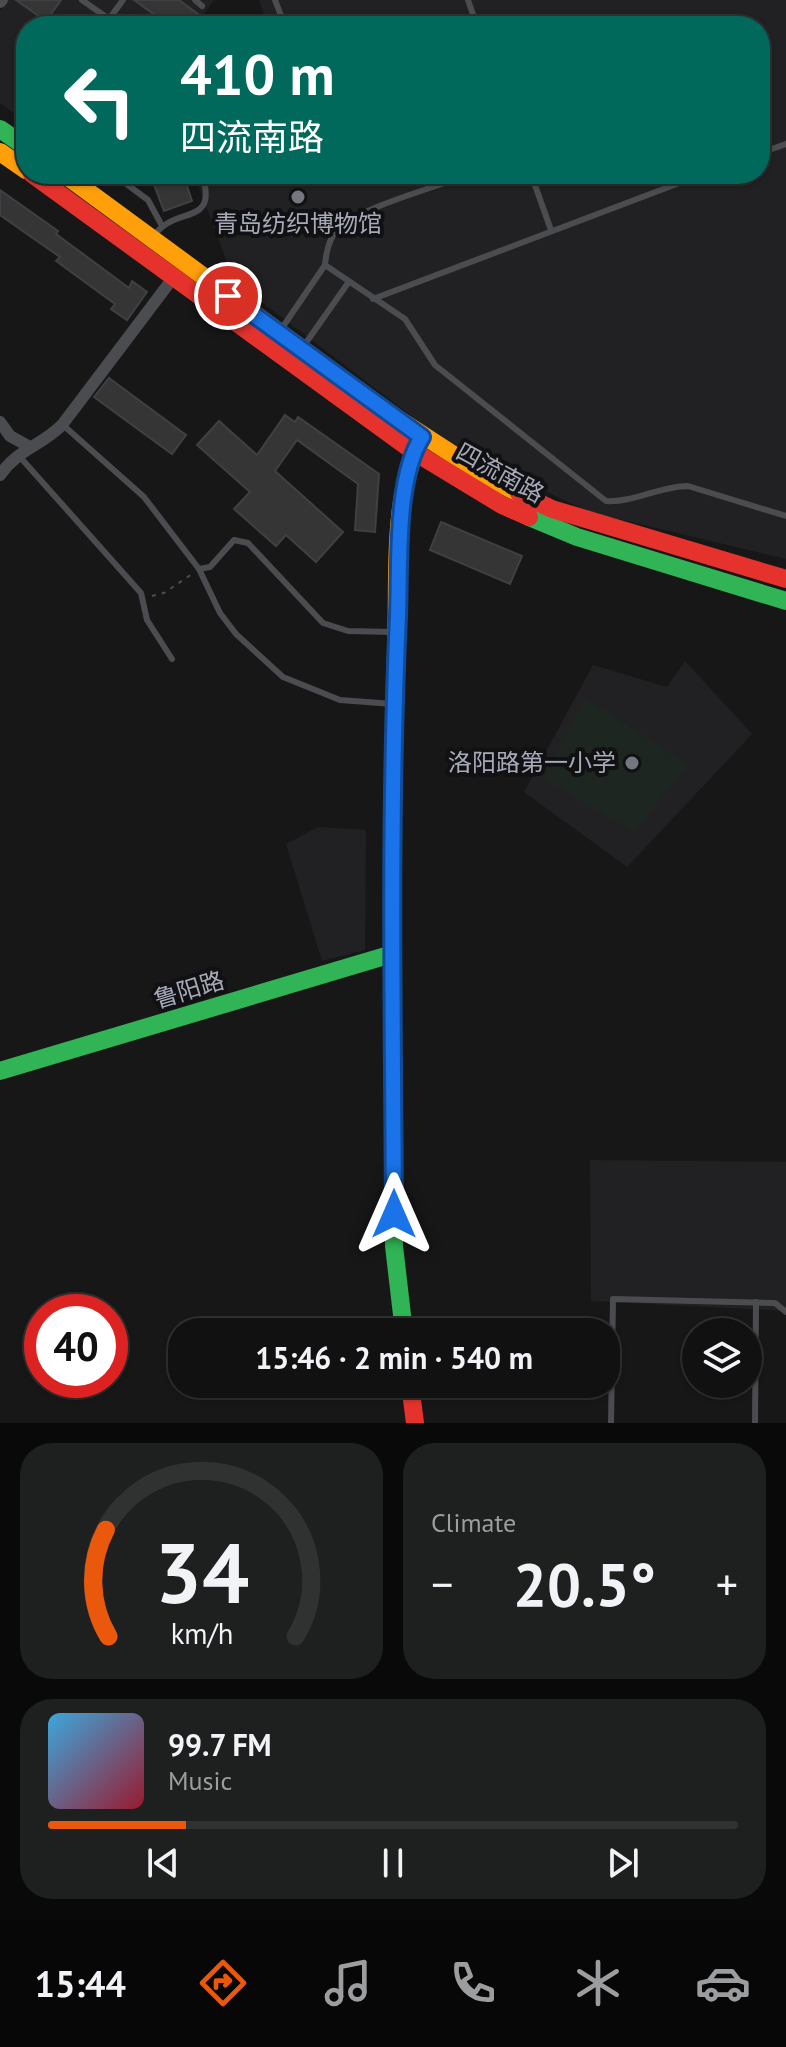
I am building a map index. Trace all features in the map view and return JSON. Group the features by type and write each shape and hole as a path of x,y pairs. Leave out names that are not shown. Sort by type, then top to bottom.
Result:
{"main road":[{"name":"四流南路","path":"46,184 173,278 274,340 502,505 545,525 786,601"},
{"name":"四流南路","path":"80,184 156,232 274,340"},
{"name":"四流南路","path":"418,444 552,509 786,579"},
{"path":"402,1318 394,1246 393,704 404,494 418,444"},
{"name":"鲁阳路","path":"0,1071 392,954"},
{"path":"412,1398 415,1423"}],"street":[{"path":"0,475 18,454 50,437 62,425 173,278"},
{"path":"0,422 10,436 30,447"}],"lane":[{"path":"82,0 105,16"},
{"path":"195,0 202,6"},
{"path":"126,184 148,200 156,232 200,210 207,202 205,184"},
{"path":"274,340 319,278 325,265 326,252 337,231 354,216 443,184"},
{"path":"535,184 551,230"},
{"path":"373,299 676,184"},
{"path":"325,265 405,319 435,365 606,501 617,502 676,486 688,486 786,516"},
{"path":"296,356 348,283"},
{"path":"62,425 144,497 199,569 220,613 236,634 283,677 340,700 393,704"},
{"path":"18,454 141,593 150,627 172,659"},
{"path":"199,569 210,567 234,540 248,543 323,623 348,631 397,632"},
{"path":"611,1423 613,1299 775,1303 786,1312"},
{"path":"755,1423 756,1302"}],"path":[{"path":"141,593 153,596 164,593 199,569"}],"shaded area":[{"path":"8,0 214,0 202,16 16,16 16,115 0,103 0,11"},
{"path":"259,0 786,0 786,559 589,512 452,447 234,281 198,184 770,184 770,16 265,16"},
{"name":"洛阳路第一小学","path":"685,661 752,734 627,867 524,792 593,665 667,687"},
{"path":"585,698 688,765 635,832 543,779"},
{"path":"318,827 366,830 365,950 322,961 286,844"},
{"path":"590,1160 786,1162 786,1311 591,1301"}],"building":[{"path":"16,0 61,0 50,16 39,16"},
{"path":"134,0 179,0 198,14 196,16 156,16"},
{"path":"154,184 186,184 192,201 164,211"},
{"path":"0,190 58,231 56,234 129,288 132,281 147,292 127,320 111,309 115,304 56,261 60,257 0,215"},
{"path":"109,378 186,435 172,454 94,397"},
{"path":"285,415 295,422 298,417 379,474 375,532 355,530 358,484 297,440 275,471 343,532 316,562 286,535 276,546 234,509 250,492 197,445 219,421 257,455"},
{"path":"441,522 522,556 510,584 430,550"}],"traffic: fast":[{"path":"0,129 16,140"},
{"path":"529,517 577,537 786,601"},
{"path":"396,647 392,845 394,1246 402,1318"},
{"path":"0,1071 392,954"}],"traffic: slow":[{"path":"0,152 16,163"},
{"path":"78,184 392,415 492,480 519,493"},
{"path":"396,647 400,514 404,488 421,439"}],"traffic: jam":[{"path":"46,184 413,451 502,505 529,517"},
{"path":"519,493 552,509 786,579"},
{"path":"412,1398 415,1423"}],"place":[{"name":"青岛纺织博物馆","path":"298,197"},
{"name":"洛阳路第一小学","path":"632,763"}],"route":[{"path":"228,296 422,437 413,451 404,494 393,704 394,1214"}]}
